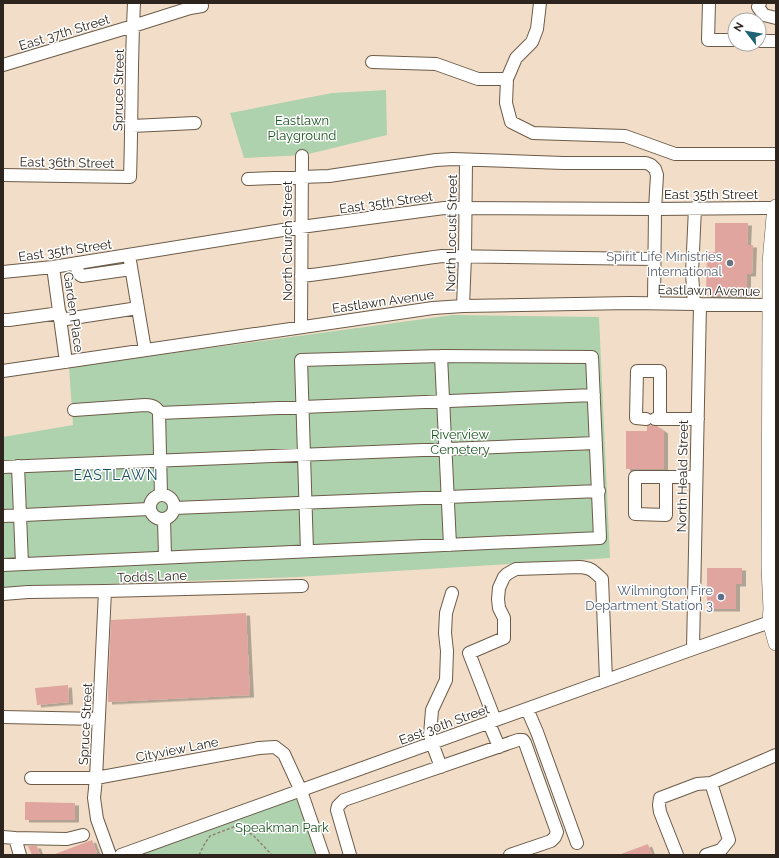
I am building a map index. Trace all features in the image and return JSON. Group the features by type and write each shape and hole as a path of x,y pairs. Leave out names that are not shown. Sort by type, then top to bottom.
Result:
{"main road":[{"path":"776,208 770,263 769,552 773,620 776,643"}],"street":[{"name":"Spruce Street","path":"130,177 134,3"},
{"path":"540,3 537,29 532,42 516,58 507,79 506,103 512,122 533,133 625,136 675,154 776,154"},
{"path":"709,3 708,40 727,40"},
{"path":"760,3 758,7 764,15 776,18"},
{"name":"East 37th Street","path":"3,65 190,8 202,6"},
{"path":"372,62 436,64 478,79 507,79"},
{"path":"132,126 195,123"},
{"name":"North Church Street","path":"301,327 302,156"},
{"path":"248,179 329,176 436,160 646,163 655,169 657,175 655,209 654,303"},
{"name":"North Locust Street","path":"463,306 466,256 466,160"},
{"name":"East 36th Street","path":"3,175 130,177"},
{"name":"North Heald Street","path":"693,649 698,419 697,304 692,273 695,208"},
{"name":"East 35th Street","path":"3,272 53,267 301,227 430,209 776,208"},
{"path":"129,255 145,350"},
{"path":"301,276 442,256 654,259"},
{"path":"77,263 78,273 82,276 131,269"},
{"name":"Garden Place","path":"53,267 66,362"},
{"name":"Eastlawn Avenue","path":"3,371 433,308 463,306 654,303 770,304"},
{"path":"3,320 60,317 138,308"},
{"path":"441,356 450,545"},
{"path":"3,564 22,564 600,538 592,357 441,356 301,360 307,551"},
{"path":"159,413 594,395"},
{"path":"74,410 146,405 153,406 158,410 161,495"},
{"path":"654,419 698,419"},
{"path":"3,467 596,443"},
{"path":"18,466 22,564"},
{"path":"666,477 696,477"},
{"path":"174,508 599,491"},
{"path":"166,495 172,500 174,508 171,516 164,519 156,518 153,516 150,509 151,501 157,496 166,495"},
{"path":"3,516 150,509"},
{"path":"164,519 165,557"},
{"path":"498,747 492,722 469,653 504,638 504,618 499,608 498,599 499,588 507,574 516,569 588,567 602,579 606,680"},
{"name":"Todds Lane","path":"3,594 28,592 302,586"},
{"name":"Spruce Street","path":"105,591 94,798 97,819 110,855"},
{"path":"441,767 430,735 432,710 446,680 446,613 452,593"},
{"name":"East 30th Street","path":"121,855 773,620"},
{"path":"527,709 537,732 577,843"},
{"path":"3,717 99,719"},
{"path":"350,855 337,810 340,803 344,800 518,740 522,740 525,743 558,832 551,841 510,855"},
{"name":"Cityview Lane","path":"31,778 96,778 259,748 275,747 284,754 301,791"},
{"path":"677,855 660,812 660,798 697,784 711,783 776,755"},
{"path":"706,855 721,850 729,840 711,783"},
{"path":"301,791 323,855"},
{"path":"9,837 67,838 83,835"},
{"path":"9,837 20,855"}],"path":[{"path":"199,855 204,843 210,836 236,826 253,835 272,855"}],"green space":[{"name":"Eastlawn Playground","path":"386,90 387,135 304,155 244,158 230,113 332,93"},
{"name":"Riverview Cemetery","path":"453,315 599,317 610,558 298,577 51,586 3,590 3,437 73,425 69,367"},
{"name":"Speakman Park","path":"301,791 323,855 121,855"}],"building":[{"name":"Spirit Life Ministries International","path":"715,223 748,223 747,245 753,245 752,274 747,274 747,296 706,296 707,252 715,252"},
{"path":"647,426 657,426 664,431 664,469 626,469 626,431 647,431"},
{"name":"Wilmington Fire Department Station 3","path":"707,568 742,568 742,584 736,584 736,609 707,609"},
{"path":"246,613 250,695 108,702 111,620"},
{"path":"68,685 69,702 37,705 35,688"},
{"path":"25,802 75,803 75,820 25,820"},
{"path":"92,840 97,853 92,855 55,855 55,854"},
{"path":"648,844 652,855 621,855 621,854"},
{"path":"28,846 37,846 40,855 32,855"}],"place":[{"name":"Spirit Life Ministries International","path":"730,263"},
{"name":"Wilmington Fire Department Station 3","path":"721,597"}],"district":[{"name":"EASTLAWN","path":"116,475"}]}
